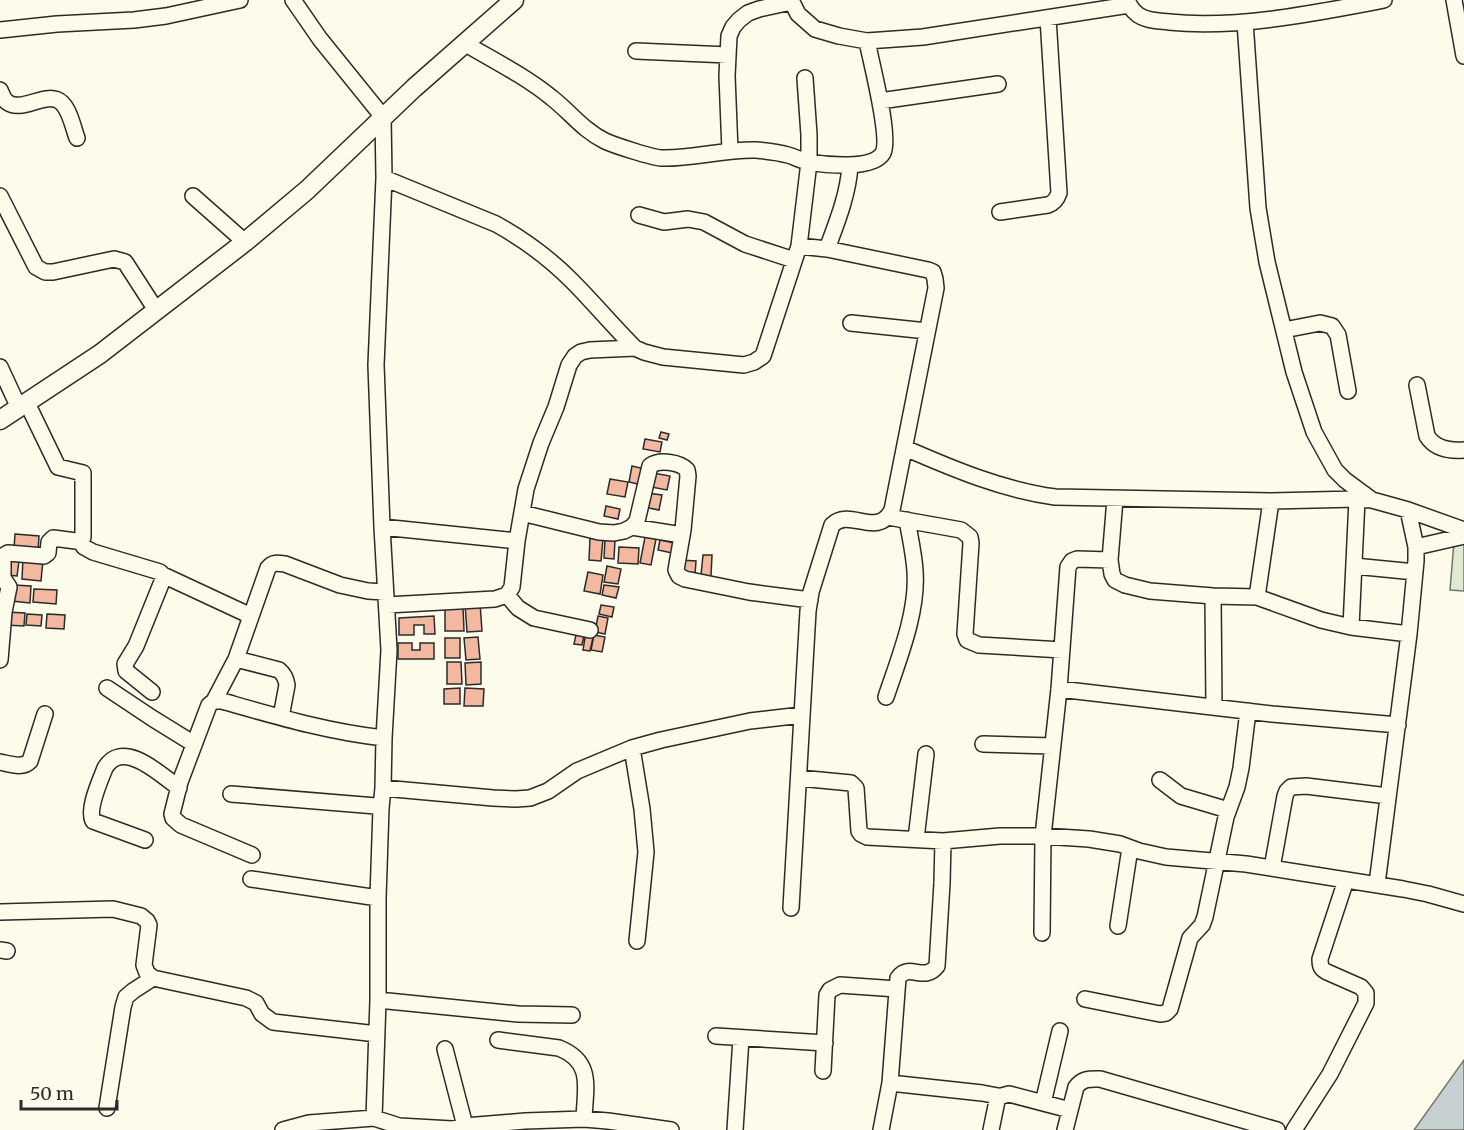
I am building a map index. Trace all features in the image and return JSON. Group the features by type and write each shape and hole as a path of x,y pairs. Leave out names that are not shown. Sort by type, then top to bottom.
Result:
{"main road":[{"path":"0,420 100,354 245,242 307,190 383,117 514,0"}],"street":[{"path":"0,30 134,20 166,16 240,0"},
{"path":"293,0 320,39 383,117 384,178 376,365 389,650 378,898 378,1000 374,1118"},
{"path":"730,151 727,101 729,36 733,27 748,13 791,1 798,14 815,29 867,41 923,37 1048,18 1128,2 1143,18 1186,24 1245,22 1384,0"},
{"path":"1454,0 1464,56"},
{"path":"1000,212 1048,205 1053,203 1059,193 1048,18"},
{"path":"1245,22 1258,208 1267,262 1294,372 1314,432 1335,470 1365,500"},
{"path":"464,43 553,98 589,131 605,141 659,158 730,151 769,151 809,162 850,165 875,160 881,156 886,144 880,101 867,41"},
{"path":"636,51 728,55"},
{"path":"384,178 513,233 571,279 635,348 663,357 744,365 763,356 797,253 809,162 805,78"},
{"path":"880,101 998,84"},
{"path":"1,93 11,104 21,105 50,99 57,100 66,108 77,138"},
{"path":"827,249 849,181 850,165"},
{"path":"0,196 36,267 45,272 53,272 105,260 114,259 125,262 156,310"},
{"path":"193,196 245,242"},
{"path":"639,215 664,222 688,219 704,222 745,244 797,253 827,249 913,266 933,273 935,279 936,288 892,510 884,521 877,523 844,519 835,521 810,600 792,908"},
{"path":"851,323 927,331"},
{"path":"1284,330 1320,323 1332,326 1338,335 1348,391"},
{"path":"252,855 181,825 176,822 172,814 206,710 214,701 236,659 268,568 276,563 294,566 340,585 368,591 386,599 495,599 507,596 512,587 526,489 569,364 581,352 635,348"},
{"path":"0,368 58,468 83,473 83,537 79,540 53,538 49,542 48,553 44,556 8,553 3,556 3,578 9,587 3,618 0,660"},
{"path":"1417,385 1427,436 1432,444 1442,448 1464,450"},
{"path":"905,448 947,466 1001,484 1055,497 1271,501 1365,500 1408,510 1464,530"},
{"path":"522,513 599,532 624,531 637,521 650,466 660,462 682,466 687,470 687,492 677,574 682,578 748,592 810,600"},
{"path":"1115,499 1110,560 1115,580 1125,585 1150,591 1257,597 1304,615 1351,627 1409,634"},
{"path":"1351,627 1354,566 1365,500"},
{"path":"1257,597 1271,501"},
{"path":"1377,885 1409,634 1416,547 1408,510"},
{"path":"888,517 961,530 970,537 972,543 965,634 970,643 1062,650"},
{"path":"886,696 904,643 914,592 915,573 907,520"},
{"path":"382,527 517,541"},
{"path":"632,527 682,535"},
{"path":"1416,547 1464,536"},
{"path":"79,540 84,547 93,552 160,572 251,616"},
{"path":"1042,933 1043,836 1059,689 1068,567 1077,559 1110,560"},
{"path":"1354,566 1414,572"},
{"path":"152,692 126,671 125,667 136,646 163,575"},
{"path":"507,596 518,608 534,618 590,630"},
{"path":"1213,596 1214,707"},
{"path":"236,659 282,672 286,685 281,717"},
{"path":"107,688 194,744"},
{"path":"1059,689 1248,711 1398,725"},
{"path":"214,701 222,701 324,729 384,738"},
{"path":"1085,999 1160,1014 1170,1009 1191,938 1205,918 1228,810 1235,796 1241,768 1248,711"},
{"path":"0,762 23,766 28,764 45,714"},
{"path":"383,788 516,800 530,798 548,791 577,771 632,748 672,737 750,721 802,715"},
{"path":"983,744 1053,746"},
{"path":"632,748 646,852 637,941"},
{"path":"916,839 926,754"},
{"path":"145,840 93,821 91,818 91,810 108,762 124,757 136,759 179,788"},
{"path":"799,778 854,785 859,831 863,836 944,841 1000,836 1089,839 1120,844 1166,857 1272,868 1428,894 1464,904"},
{"path":"1160,780 1181,796 1228,810"},
{"path":"1272,868 1287,791 1306,786 1388,796"},
{"path":"231,794 381,808"},
{"path":"881,1130 890,1083 898,978 903,972 924,974 937,966 944,841"},
{"path":"1118,926 1130,848"},
{"path":"251,879 378,898"},
{"path":"1294,1130 1330,1074 1366,1003 1366,993 1361,987 1327,972 1320,964 1346,880"},
{"path":"0,912 113,909 141,916 149,925 144,965 147,973 153,978 246,998 256,1003 262,1014 273,1022 377,1034"},
{"path":"107,1108 126,997 153,978"},
{"path":"823,1071 827,995 830,990 840,986 897,989"},
{"path":"378,1000 518,1014 572,1015"},
{"path":"1043,1103 1060,1031"},
{"path":"716,1036 825,1043"},
{"path":"735,1130 741,1038"},
{"path":"498,1040 559,1048 575,1057 583,1066 586,1077 584,1119"},
{"path":"445,1049 457,1128"},
{"path":"1065,1130 1076,1087 1080,1081 1088,1079 1100,1079 1277,1130"},
{"path":"890,1083 998,1096 1009,1094 1070,1110"},
{"path":"991,1130 998,1096"},
{"path":"283,1130 309,1123 374,1118 398,1128 457,1128 525,1121 584,1119 607,1126 671,1130"}],"green space":[{"path":"1454,542 1464,544 1464,591 1450,590"}],"shaded area":[{"path":"1464,1060 1464,1130 1414,1130"}],"building":[{"path":"661,432 669,434 667,440 659,438"},
{"path":"645,439 662,442 660,452 643,449"},
{"path":"632,466 645,469 642,485 629,482"},
{"path":"653,473 670,476 667,490 651,487"},
{"path":"610,479 628,482 625,497 607,494"},
{"path":"647,493 662,495 659,510 644,507"},
{"path":"606,506 620,509 618,519 604,516"},
{"path":"15,534 39,536 38,551 14,549"},
{"path":"645,537 656,539 651,565 640,563"},
{"path":"590,538 603,539 601,561 589,560"},
{"path":"605,540 615,540 614,559 604,558"},
{"path":"660,540 679,544 677,554 658,550"},
{"path":"619,547 639,548 638,564 618,563"},
{"path":"703,555 712,555 711,576 701,575"},
{"path":"23,558 43,560 41,581 22,579"},
{"path":"8,560 19,561 17,576 7,575"},
{"path":"681,560 696,561 695,575 680,574"},
{"path":"607,566 621,569 618,584 604,582"},
{"path":"588,572 603,575 600,594 584,591"},
{"path":"14,585 31,586 30,603 12,601"},
{"path":"604,585 619,587 616,598 602,595"},
{"path":"34,589 57,590 56,604 33,602"},
{"path":"480,603 482,631 467,632 465,604"},
{"path":"601,605 614,607 612,617 599,614"},
{"path":"445,607 463,607 464,631 445,631"},
{"path":"6,612 25,613 24,626 5,625"},
{"path":"27,614 42,615 41,626 26,625"},
{"path":"47,614 65,615 64,629 46,628"},
{"path":"434,616 435,634 424,634 424,625 414,625 414,635 399,635 399,618"},
{"path":"598,616 608,618 605,634 595,632"},
{"path":"577,630 585,631 582,645 574,644"},
{"path":"586,632 594,633 590,651 583,650"},
{"path":"594,635 605,637 602,652 591,650"},
{"path":"478,637 480,659 466,660 464,638"},
{"path":"445,638 460,638 460,658 445,658"},
{"path":"398,643 412,643 412,650 420,650 420,643 434,643 434,659 398,659"},
{"path":"447,662 461,662 462,684 447,684"},
{"path":"481,662 481,684 466,685 465,663"},
{"path":"460,688 460,704 444,704 444,689"},
{"path":"465,688 484,689 483,706 464,706"}]}
